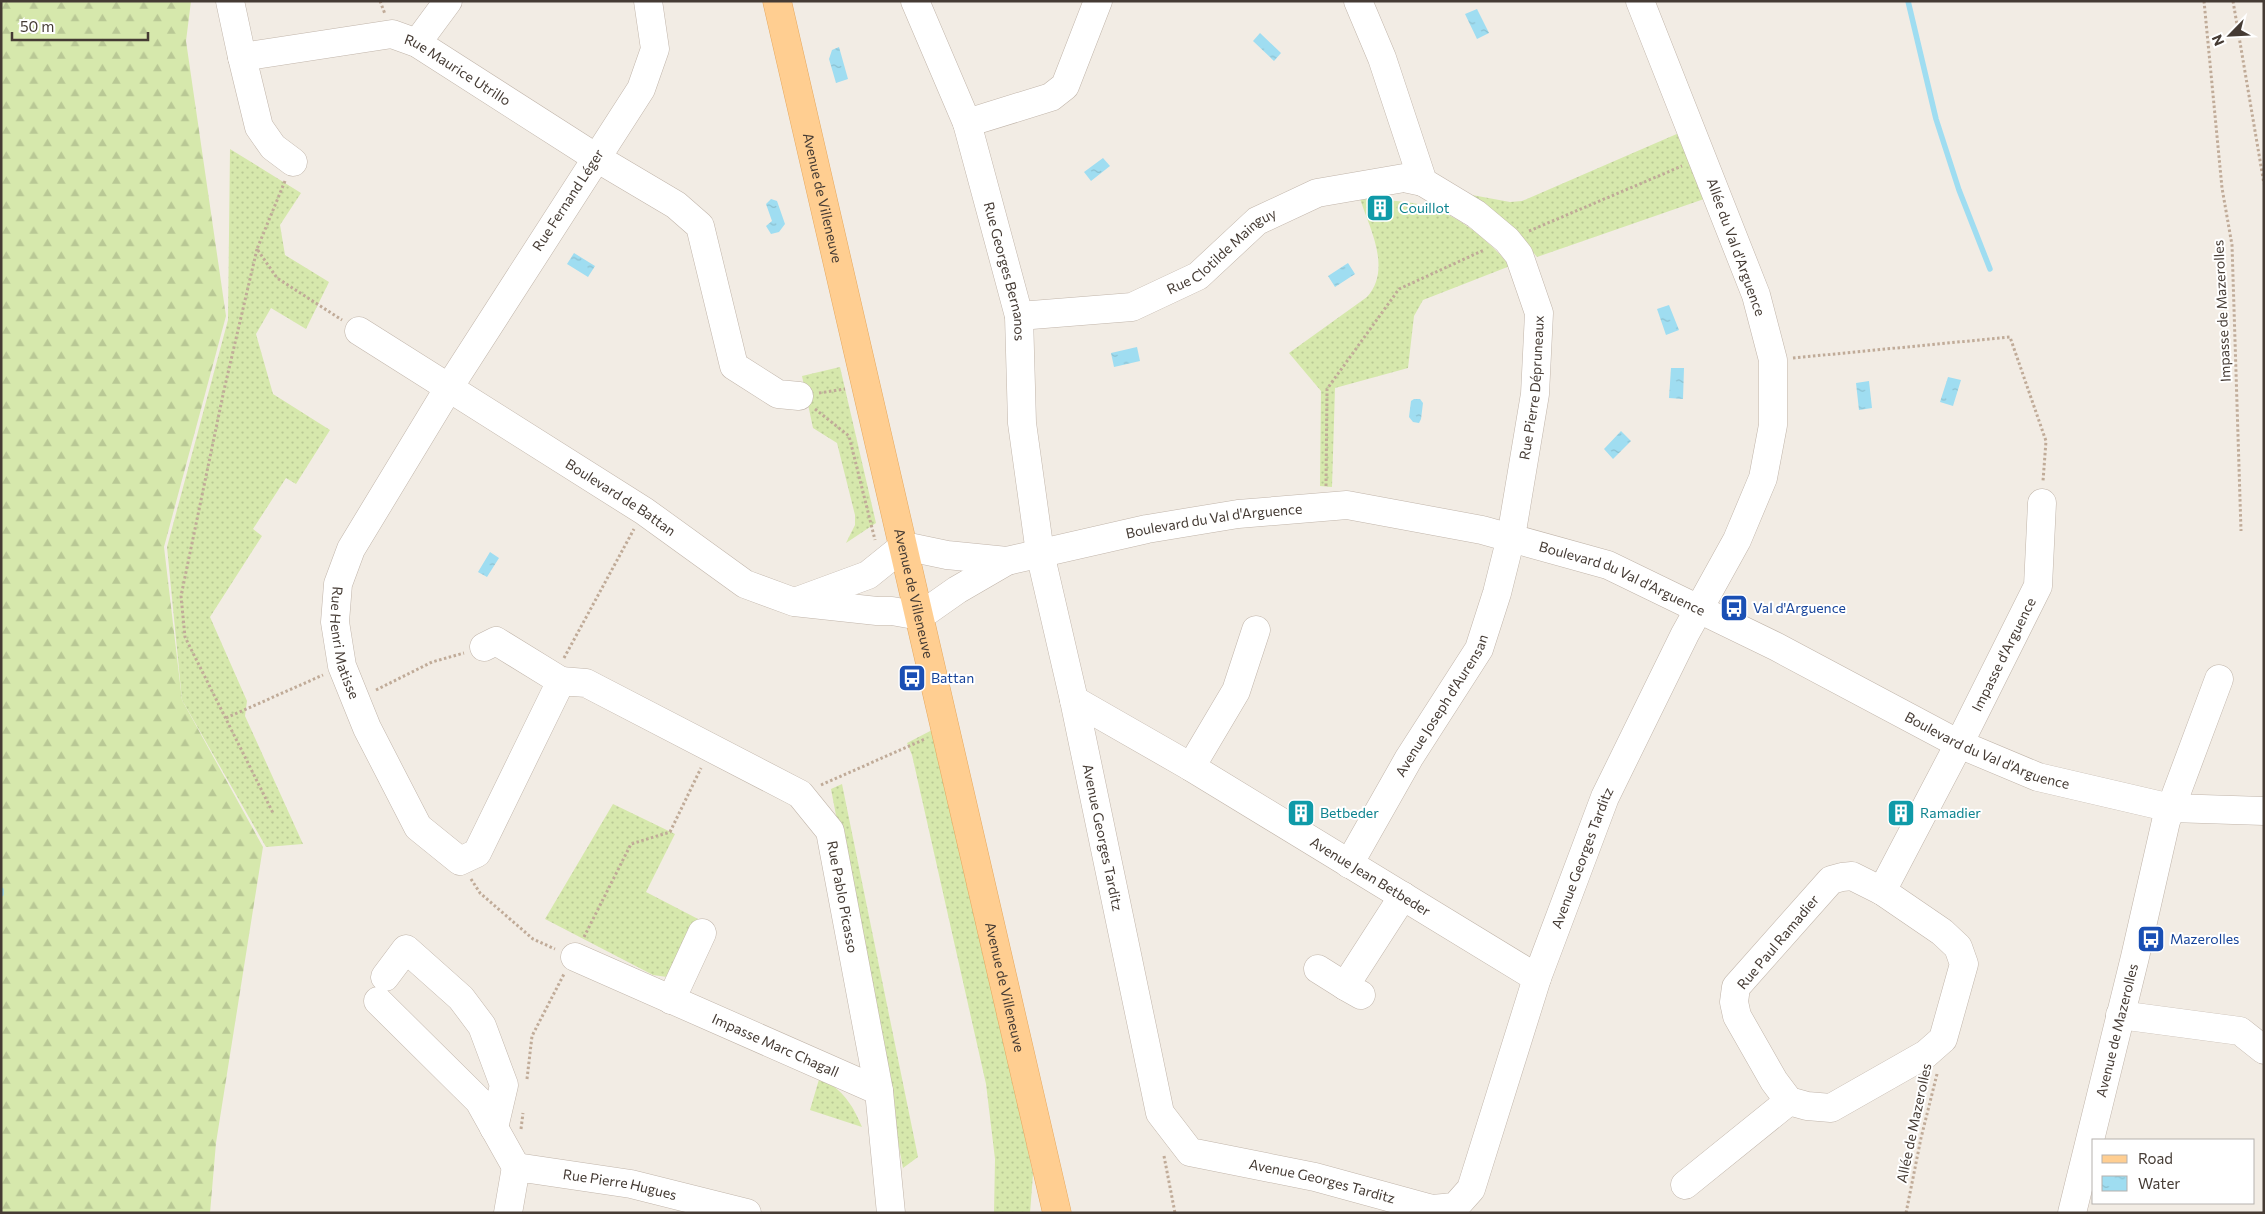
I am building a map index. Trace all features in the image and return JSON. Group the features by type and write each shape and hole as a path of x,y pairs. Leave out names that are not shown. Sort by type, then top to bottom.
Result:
{"main road":[{"name":"Avenue de Villeneuve","path":"777,1 1057,1213"}],"street":[{"path":"230,1 259,127 273,147 293,162"},
{"path":"417,43 448,1"},
{"name":"Rue Fernand Léger","path":"448,389 641,89 655,49 648,1"},
{"name":"Rue Georges Bernanos","path":"915,1 967,123 1019,316 1022,423 1040,553"},
{"path":"967,123 1051,97 1065,86 1098,1"},
{"path":"1358,1 1382,58 1423,182"},
{"name":"Allée du Val d'Arguence","path":"1640,1 1756,295 1773,360 1773,425 1763,478 1737,540 1698,609"},
{"name":"Rue Maurice Utrillo","path":"242,57 392,34 417,43 676,206 700,226 734,366 778,394 799,396"},
{"name":"Rue Clotilde Mainguy","path":"1019,316 1132,307 1198,276 1257,221 1317,193 1404,178 1423,182"},
{"name":"Rue Pierre Dépruneaux","path":"1423,182 1476,214 1507,240 1519,255 1539,313 1535,394 1511,537"},
{"name":"Boulevard de Battan","path":"359,331 448,389 644,511 745,584 794,602 877,611 892,610 920,616"},
{"name":"Rue Henri Matisse","path":"448,389 348,558 338,584 335,622 342,666 367,728 418,827 460,861"},
{"name":"Impasse d'Arguence","path":"1959,744 2038,586 2042,503"},
{"name":"Boulevard du Val d'Arguence","path":"1008,562 1147,529 1220,517 1347,505 1511,537 1608,565 1786,652 1959,744 2038,777 2171,808 2264,811"},
{"name":"Avenue Joseph d'Aurensan","path":"1349,864 1409,758 1478,649 1511,537"},
{"path":"794,602 875,570 904,546 1008,562"},
{"name":"Avenue Georges Tarditz","path":"1040,553 1074,700 1160,1113 1190,1152 1315,1178 1432,1209 1455,1207 1471,1189 1537,978 1605,797 1698,609"},
{"path":"947,554 957,590"},
{"path":"920,616 957,590 1008,562"},
{"path":"875,570 877,611"},
{"path":"1191,767 1236,691 1256,630"},
{"name":"Rue Pablo Picasso","path":"484,647 496,641 558,679 586,683 800,794 830,831 879,1091 891,1213"},
{"path":"460,861 477,853 558,679"},
{"name":"Avenue de Mazerolles","path":"2072,1213 2166,821 2219,679"},
{"name":"Avenue Jean Betbeder","path":"1074,700 1191,767 1537,978"},
{"path":"1882,891 1959,744"},
{"name":"Rue Paul Ramadier","path":"1789,1102 1774,1081 1737,1016 1734,1002 1736,987 1831,880 1852,876 1882,891 1942,932 1958,947 1964,964 1943,1039"},
{"path":"1318,969 1353,991 1403,896"},
{"path":"671,1000 702,933"},
{"path":"494,1128 504,1085 482,1026 461,998 406,949 382,989 479,1101 494,1128 512,1190"},
{"name":"Impasse Marc Chagall","path":"574,957 879,1091"},
{"path":"2120,1015 2240,1031 2264,1050"},
{"path":"1685,1185 1789,1102 1831,1108 1926,1054 1943,1039"},
{"name":"Rue Pierre Hugues","path":"512,1190 631,1184 747,1213"}],"path":[{"name":"Impasse de Mazerolles","path":"2204,1 2222,188 2232,245 2241,531"},
{"path":"2233,1 2264,184"},
{"path":"1325,507 1328,389 1399,289 1507,240 1703,157"},
{"path":"273,814 185,637 181,596 224,390 257,249 293,162"},
{"path":"257,249 277,278 359,331"},
{"path":"1773,360 2010,337 2046,441 2042,503"},
{"path":"799,396 867,386"},
{"path":"799,396 849,436 875,570"},
{"path":"558,679 644,511"},
{"path":"356,700 432,662 484,647"},
{"path":"226,718 342,666"},
{"path":"800,794 932,736 947,734"},
{"path":"526,1083 532,1036 632,844 670,832 710,747"},
{"path":"460,861 480,893 532,939 574,957"},
{"name":"Allée de Mazerolles","path":"1906,1213 1921,1138 1939,1066 1943,1039"},
{"path":"512,1190 523,1111"},
{"path":"1164,1152 1175,1213"}],"green space":[{"path":"1,1 191,1 186,41 226,316 164,547 182,700 263,847 216,1143 210,1213 1,1213"},
{"path":"1679,133 1704,199 1537,257 1512,226 1472,195 1510,202 1522,201"},
{"path":"230,149 301,193 280,225 285,255 329,282 306,329 271,308 256,334 273,394 330,430 296,484 286,478 253,529 262,536 210,617 247,701 245,716 303,844 266,847 182,700 167,547 228,320"},
{"path":"1360,199 1418,204 1445,213 1481,236 1510,266 1423,300 1414,316 1408,368 1335,388 1332,487 1320,486 1321,391 1289,353 1367,297 1374,286 1378,274 1377,249"},
{"path":"840,367 876,523 846,543 855,525 855,515 837,443 813,428 802,376"},
{"path":"936,728 1033,1174 1030,1213 994,1213 995,1159 986,1084 912,755 907,743"},
{"path":"842,784 918,1157 903,1168 831,789"},
{"path":"613,804 675,834 646,892 700,920 676,971 667,977 653,975 545,919"},
{"path":"820,1076 846,1098 862,1127 810,1110"}],"water":[{"path":"1477,9 1489,33 1477,39 1465,14"},
{"path":"1260,33 1281,53 1274,61 1253,41"},
{"path":"839,47 848,79 836,83 829,59 832,50"},
{"path":"1103,158 1110,166 1091,181 1084,172"},
{"path":"771,199 777,201 785,224 779,232 771,234 766,226 772,221 766,204"},
{"path":"574,253 595,266 588,277 567,264"},
{"path":"1348,263 1355,274 1335,287 1328,276"},
{"path":"1669,305 1679,330 1666,335 1657,309"},
{"path":"1137,347 1140,361 1114,367 1111,353"},
{"path":"1671,368 1684,368 1683,399 1669,398"},
{"path":"1948,377 1961,380 1953,406 1940,402"},
{"path":"1869,381 1872,408 1859,410 1856,383"},
{"path":"1420,399 1423,403 1419,423 1413,422 1409,417 1411,401"},
{"path":"1621,431 1631,441 1613,459 1604,449"},
{"path":"490,552 499,558 487,577 478,572"}],"waterway":[{"path":"1908,1 1936,119 1959,190 1990,269"}],"place":[{"name":"Couillot","path":"1380,208"},
{"name":"Val d'Arguence","path":"1734,608"},
{"name":"Battan","path":"912,678"},
{"name":"Betbeder","path":"1301,813"},
{"name":"Ramadier","path":"1901,813"},
{"name":"Mazerolles","path":"2151,939"}]}
